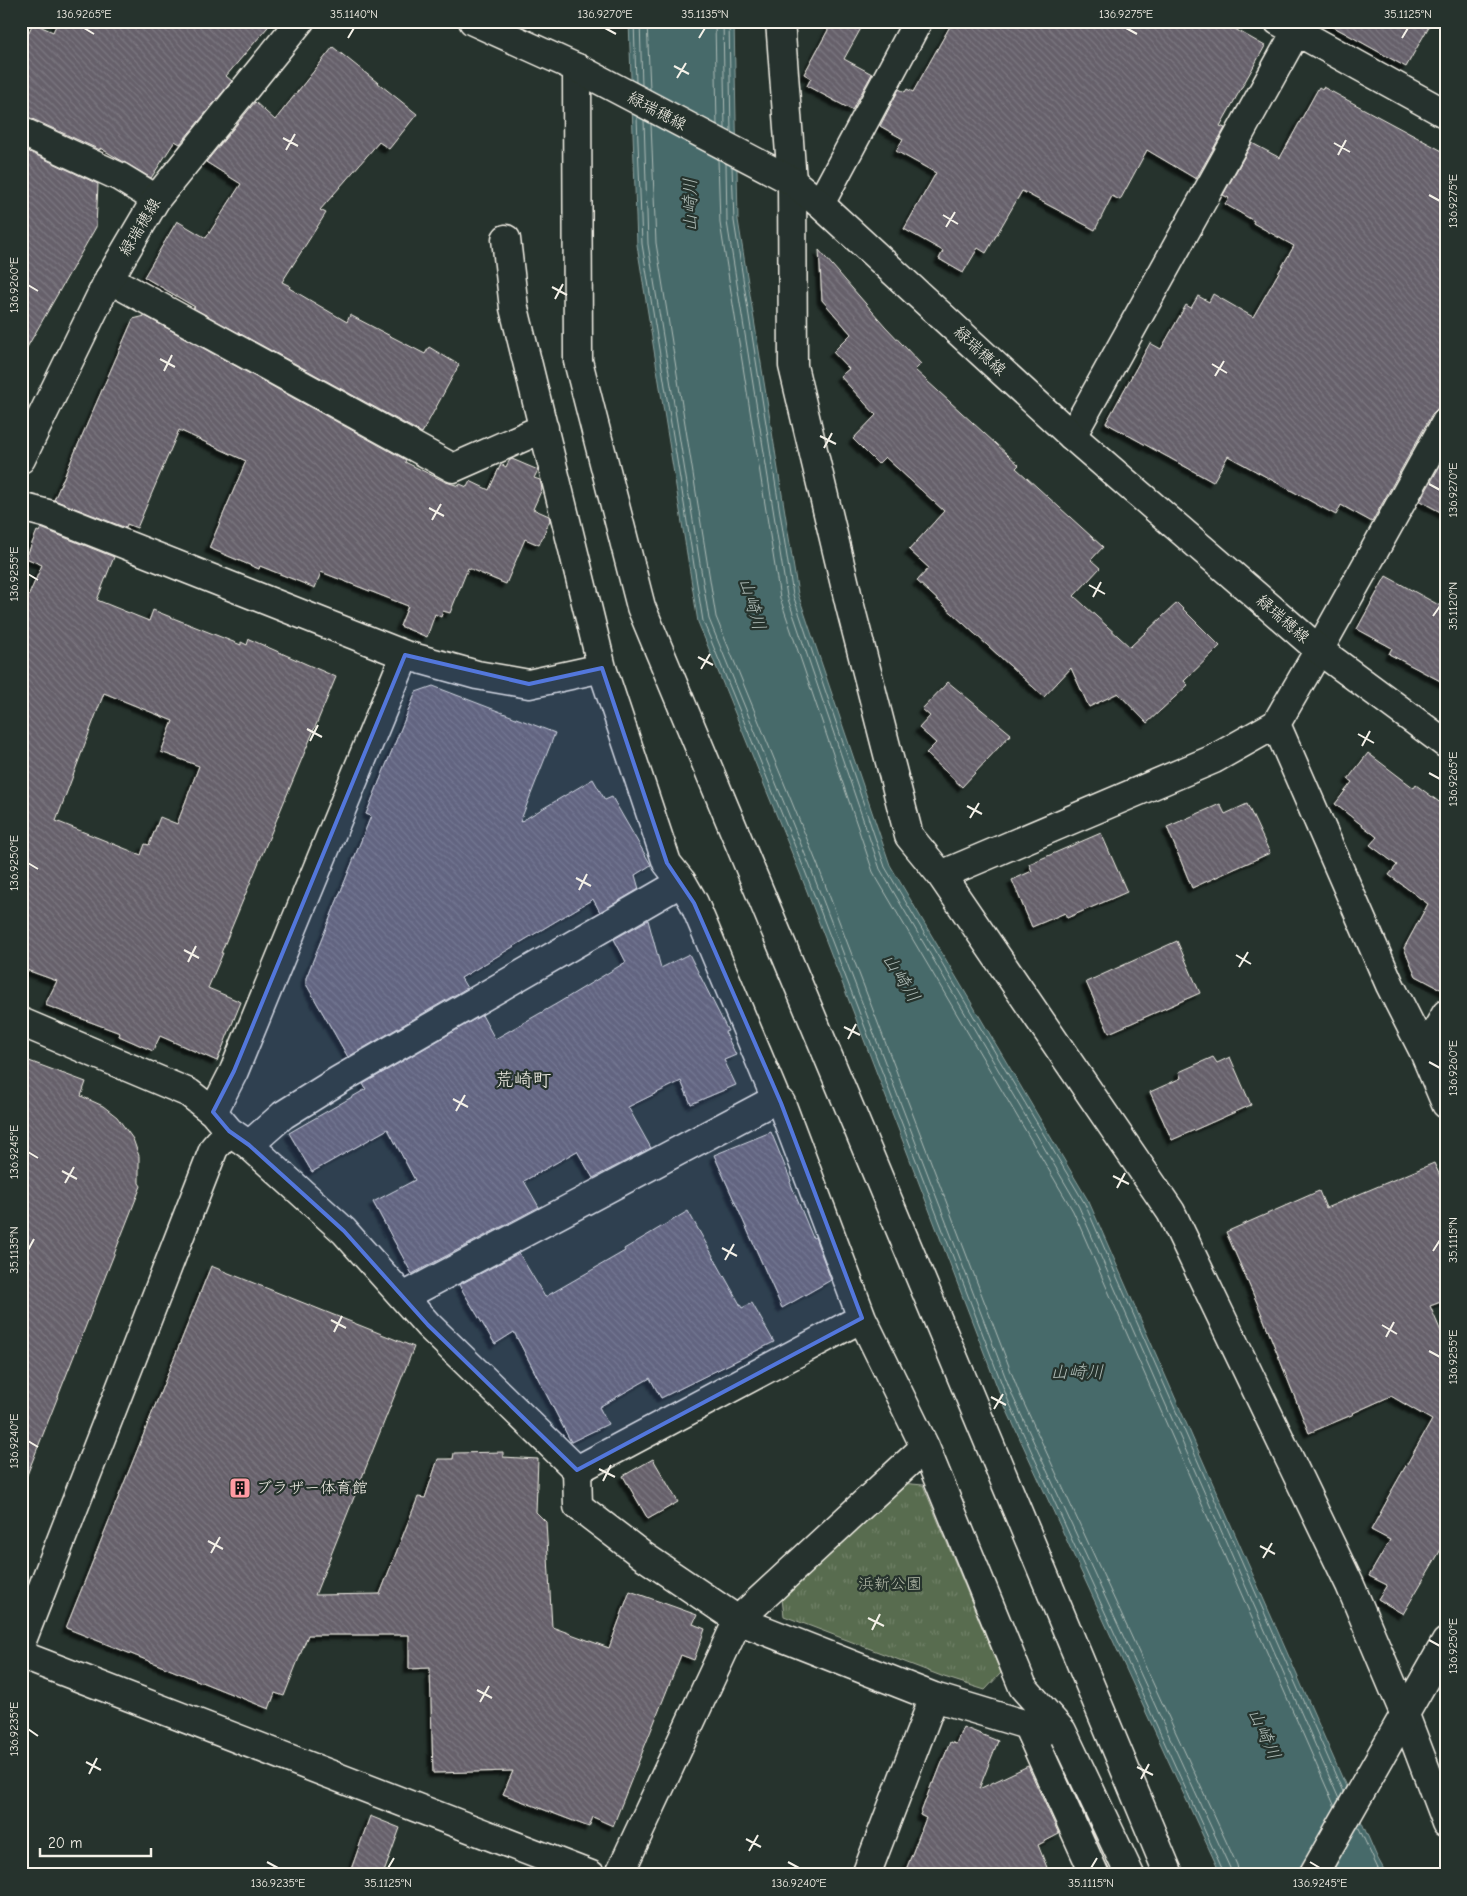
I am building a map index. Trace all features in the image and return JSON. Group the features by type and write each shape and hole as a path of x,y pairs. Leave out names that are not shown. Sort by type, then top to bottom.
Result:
{"street":[{"name":"緑瑞穂線","path":"21,459 109,279 156,199 300,21"},
{"name":"緑瑞穂線","path":"473,21 577,68 784,177 820,204 1072,436 1319,650 1446,744"},
{"path":"780,21 792,366 909,836 941,876 1171,1212 1350,1585 1400,1724 1446,1824"},
{"path":"820,204 918,21"},
{"path":"1072,436 1292,25 1446,114"},
{"path":"577,68 578,361 641,607 1169,1875"},
{"path":"21,132 120,177 156,199"},
{"path":"506,240 514,308 602,668 667,864 682,882 694,903 776,1099 781,1103 862,1318 925,1447 1024,1687 1062,1731 1130,1875"},
{"path":"109,279 453,468 544,428"},
{"path":"941,876 1214,759 1276,724 1446,422"},
{"path":"21,506 48,514 405,655 477,675 529,684 602,668"},
{"path":"230,1129 234,1071 405,655"},
{"path":"1276,724 1390,985 1424,1052 1446,1104"},
{"path":"21,1643 214,1148 230,1129 283,1115 339,1080 682,882"},
{"path":"1424,1052 1446,1014"},
{"path":"21,1022 189,1093 344,1231 428,1325 577,1470 578,1506 642,1555 738,1620 934,1697 1027,1724 1062,1731"},
{"path":"402,1297 776,1099"},
{"path":"577,1470 862,1318"},
{"path":"618,1875 738,1620 925,1447"},
{"path":"1313,1875 1446,1642"},
{"path":"21,1655 591,1875"},
{"path":"866,1875 934,1697"},
{"path":"1027,1724 1095,1875"}],"highlighted area":[{"path":"405,655 529,684 602,668 667,863 694,903 781,1103 862,1318 577,1470 428,1325 344,1231 249,1145 229,1131 213,1112 234,1071"}],"green space":[{"name":"浜新公園","path":"901,1483 923,1485 1001,1673 985,1690 944,1677 784,1616 781,1590"}],"water":[{"name":"山崎川","path":"629,21 734,21 738,220 798,594 890,865 1089,1202 1377,1857 1387,1875 1221,1875 1003,1402 800,873 698,622 637,245"}],"building":[{"path":"58,21 273,21 226,76 232,81 180,144 175,141 151,178 100,148 100,150 28,117 21,116 21,49 33,23 53,32"},
{"path":"833,21 865,21 844,59 872,74 852,110 807,86 811,78 804,74"},
{"path":"953,21 1221,21 1265,46 1220,126 1225,128 1196,179 1147,150 1120,200 1112,196 1095,230 1022,191 986,253 978,248 963,273 939,259 943,251 904,229 936,173 896,151 903,139 880,126 899,89 905,92 907,89 913,92"},
{"path":"1323,21 1432,21 1406,67"},
{"path":"333,47 417,114 389,149 379,142 320,210 326,213 282,282 347,322 350,315 425,354 429,347 459,365 422,433 193,308 195,307 144,277 177,221 206,238 241,184 206,162 255,102 275,120"},
{"path":"1319,87 1322,89 1323,87 1446,153 1446,406 1438,408 1432,414 1372,522 1341,505 1336,515 1228,456 1213,482 1106,423 1150,343 1161,349 1186,305 1191,308 1198,296 1209,302 1213,294 1253,317 1294,246 1253,223 1254,221 1225,204 1229,198 1223,195 1252,143 1280,158"},
{"path":"21,148 98,184 96,227 21,358"},
{"path":"819,250 921,364 915,370 1019,465 1016,468 1103,547 1091,560 1100,568 1074,596 1130,647 1177,603 1220,646 1184,681 1188,685 1147,723 1118,693 1089,707 1071,668 1044,697 917,581 929,568 909,550 944,511 885,457 878,464 853,439 876,415 840,376 849,369 833,352 851,334 822,300"},
{"path":"145,316 406,460 405,462 446,482 467,487 470,481 489,490 501,464 506,467 512,459 538,470 534,478 540,480 542,489 533,509 549,516 550,520 539,545 525,539 506,584 468,568 450,613 443,611 441,617 435,614 427,637 400,626 408,606 321,572 315,588 260,566 259,569 209,548 246,461 179,430 137,528 127,524 126,528 54,500 133,319"},
{"path":"1446,455 1446,515 1420,501"},
{"path":"41,528 114,557 97,600 149,621 153,610 241,645 241,642 247,645 249,639 336,677 208,988 241,1002 217,1061 160,1036 153,1051 119,1036 120,1033 45,1005 57,981 21,968 21,613 42,565 26,558 37,531 39,532","holes":["104,693 173,721 161,752 199,766 177,824 160,817 149,845 145,844 141,855 56,821"]},
{"path":"1386,576 1446,609 1446,684 1389,654 1392,648 1357,629"},
{"path":"948,682 1011,734 962,787 926,753 936,743 919,728 930,716 922,709"},
{"path":"433,686 555,733 520,822 593,779 605,800 612,797 651,865 635,875 639,889 600,912 593,899 461,978 467,988 348,1057 306,984 306,978 371,816 366,814 416,692"},
{"path":"1368,753 1414,788 1416,785 1446,807 1446,992 1416,976 1404,948 1428,904 1389,875 1397,865 1370,845 1377,837 1335,804 1352,782 1348,779"},
{"path":"1220,804 1225,814 1247,804 1270,853 1192,888 1167,827"},
{"path":"1101,833 1127,892 1067,918 1065,913 1032,927 1012,880 1032,871 1029,864"},
{"path":"648,920 661,968 689,954 728,1031 725,1032 736,1055 724,1060 736,1085 691,1104 681,1081 628,1107 651,1148 593,1178 577,1151 524,1181 539,1207 412,1274 373,1202 415,1180 388,1129 312,1172 289,1133 366,1089 363,1084 482,1015 495,1039 558,1003 626,962 614,939"},
{"path":"1177,941 1200,993 1109,1033 1086,982"},
{"path":"1213,1057 1217,1063 1230,1057 1251,1105 1172,1140 1150,1092 1181,1078 1179,1072"},
{"path":"21,1058 86,1082 81,1096 103,1106 117,1117 133,1139 139,1156 139,1183 141,1186 23,1485 21,1485 21,1279 29,1259 21,1248"},
{"path":"771,1132 831,1280 782,1308 714,1155"},
{"path":"1434,1163 1446,1189 1446,1300 1430,1306 1446,1343 1446,1541 1403,1614 1378,1599 1387,1585 1369,1576 1390,1540 1371,1530 1432,1420 1391,1396 1309,1433 1258,1305 1226,1232 1319,1191 1326,1208"},
{"path":"688,1211 742,1308 752,1303 774,1342 661,1398 650,1378 599,1407 608,1424 571,1442 514,1332 495,1344 459,1285 519,1253 545,1297 625,1251 624,1249"},
{"path":"211,1266 414,1347 315,1595 380,1594 418,1497 425,1498 438,1459 453,1459 454,1453 503,1452 503,1457 538,1459 536,1512 546,1522 552,1627 609,1648 630,1591 697,1615 693,1624 705,1629 694,1660 681,1655 613,1826 593,1817 589,1827 503,1794 513,1771 433,1773 430,1668 409,1669 409,1635 308,1635 284,1696 275,1693 269,1709 66,1628"},
{"path":"653,1459 678,1502 648,1519 623,1476"},
{"path":"963,1727 998,1741 979,1789 1028,1766 1059,1834 1038,1845 1050,1875 904,1875 926,1818 920,1815 932,1783 934,1783 950,1742 956,1744"},
{"path":"370,1816 400,1828 383,1875 349,1875"}],"place":[{"name":"ブラザー体育館","path":"240,1488"}],"district":[{"name":"荒崎町","path":"523,1080"}]}
